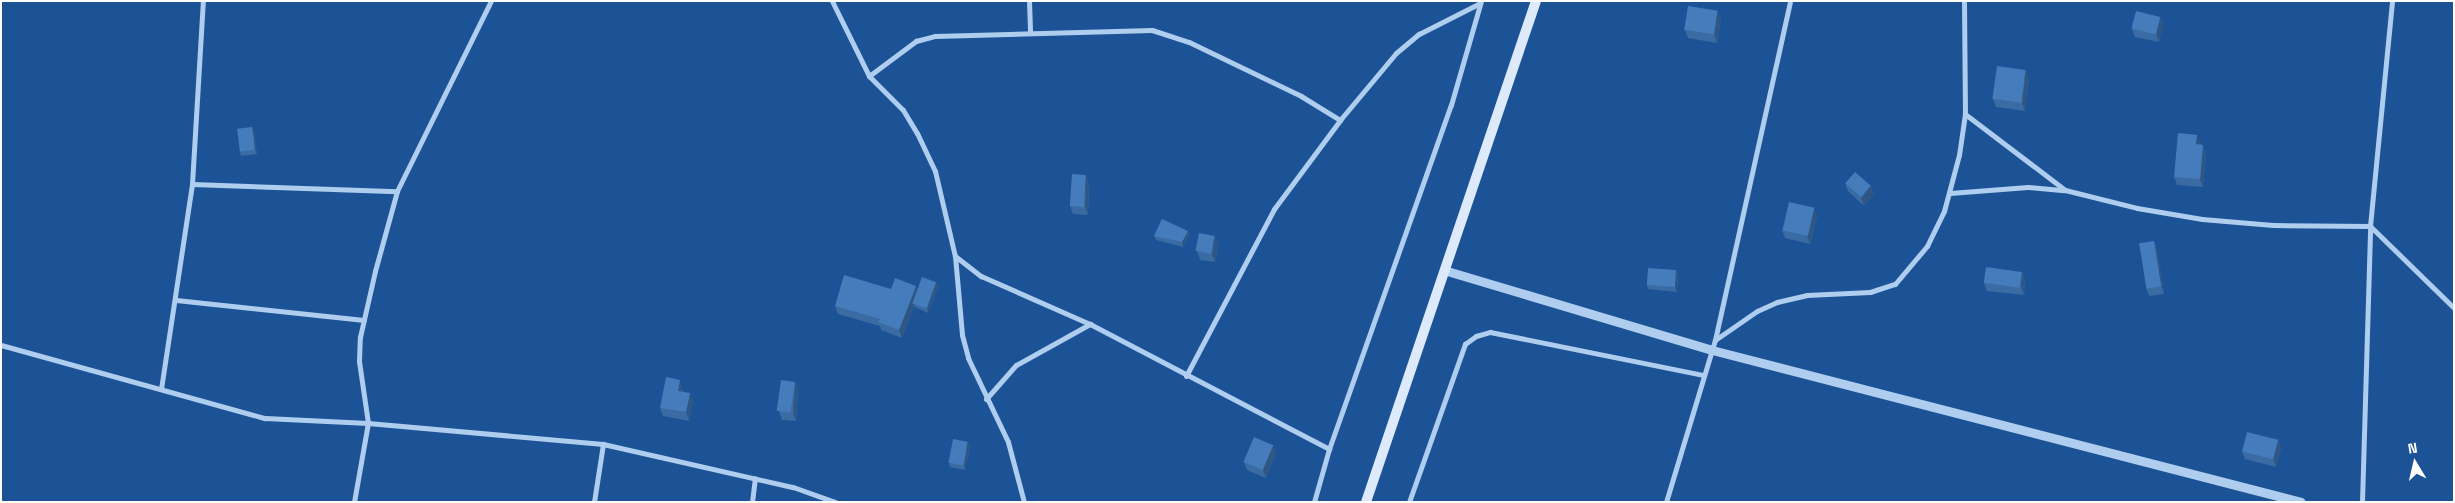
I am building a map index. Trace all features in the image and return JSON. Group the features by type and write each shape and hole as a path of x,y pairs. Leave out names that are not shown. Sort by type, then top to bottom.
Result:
{"main road":[{"path":"1366,502 1447,271 1536,1"}],"street":[{"path":"161,389 176,300 192,184 203,1"},
{"path":"354,502 368,423 359,361 364,320 397,190 491,1"},
{"path":"832,1 869,76 902,110 917,133 935,171 956,256 962,335 986,399 1008,442 1024,502"},
{"path":"1029,1 1030,31"},
{"path":"1666,502 1715,340 1790,1"},
{"path":"1715,340 1757,310 1777,302 1807,295 1870,292 1895,284 1927,246 1950,193 1965,114 1964,1"},
{"path":"2362,502 2370,226 2392,1"},
{"path":"1186,376 1274,209 1340,120 1396,53 1419,34 1480,2"},
{"path":"1314,502 1329,449 1451,105 1480,2"},
{"path":"869,76 916,41 935,36 1030,31 1152,30 1189,42 1301,96 1340,120"},
{"path":"1965,114 2064,190"},
{"path":"192,184 397,190"},
{"path":"1950,193 2028,187 2064,190 2137,208 2202,219 2273,225 2370,226 2454,308"},
{"path":"956,256 981,276 1090,324 1186,376 1329,449"},
{"path":"1447,271 1712,350 2301,502"},
{"path":"176,300 364,320"},
{"path":"986,399 1016,365 1090,324"},
{"path":"1409,502 1465,344 1476,336 1490,332 1704,375"},
{"path":"1,345 265,418 368,423 603,444 755,478 835,502"},
{"path":"594,502 603,444"},
{"path":"752,502 755,478"}],"building":[{"path":"1688,6 1718,11 1714,34 1684,30"},
{"path":"2136,11 2160,17 2156,35 2132,28"},
{"path":"1997,66 2026,70 2021,103 1992,99"},
{"path":"252,127 255,150 240,152 237,129"},
{"path":"2178,133 2197,135 2196,144 2203,145 2200,179 2174,177"},
{"path":"1855,172 1871,186 1861,197 1845,183"},
{"path":"1072,174 1086,175 1084,207 1070,206"},
{"path":"1789,202 1814,208 1808,236 1782,230"},
{"path":"1162,219 1188,231 1182,242 1154,236"},
{"path":"1199,233 1215,236 1211,254 1196,251"},
{"path":"2154,241 2161,286 2146,289 2139,243"},
{"path":"1986,267 2022,272 2019,288 1984,283"},
{"path":"1648,268 1676,270 1675,287 1647,285"},
{"path":"844,275 891,289 895,278 916,286 899,330 878,322 880,319 835,306"},
{"path":"922,277 936,282 927,308 912,303"},
{"path":"666,377 680,380 678,391 690,393 686,412 660,408"},
{"path":"781,380 795,382 791,413 777,411"},
{"path":"2247,432 2278,440 2273,459 2242,451"},
{"path":"1254,437 1273,445 1263,470 1243,462"},
{"path":"953,439 968,442 963,465 948,463"}]}
